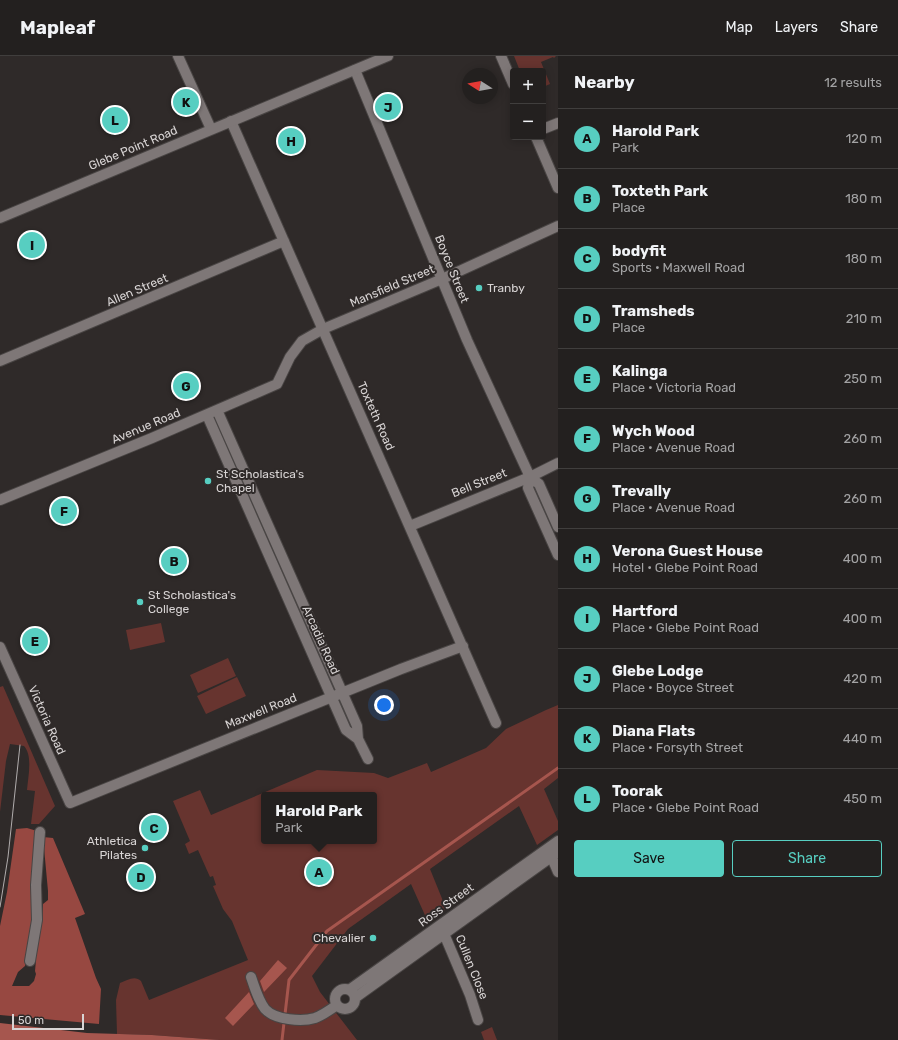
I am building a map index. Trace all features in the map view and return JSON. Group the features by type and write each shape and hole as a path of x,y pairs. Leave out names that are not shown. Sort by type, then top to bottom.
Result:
{"street":[{"path":"178,56 211,130"},
{"name":"Glebe Point Road","path":"0,218 388,56"},
{"path":"501,56 510,77"},
{"name":"Boyce Street","path":"355,70 467,340 530,477 538,484 558,527"},
{"name":"Toxteth Road","path":"232,121 496,723"},
{"path":"546,128 558,122"},
{"path":"537,140 558,188"},
{"name":"Mansfield Street","path":"323,329 442,279 558,226"},
{"name":"Allen Street","path":"0,361 284,241"},
{"name":"Avenue Road","path":"0,500 152,438 277,384 290,357 302,341 323,329"},
{"name":"Arcadia Road","path":"217,410 357,726 358,739 368,759"},
{"name":"Arcadia Road","path":"207,414 346,730 358,739"},
{"name":"Bell Street","path":"410,526 530,477 558,463"},
{"name":"Boyce Street","path":"530,477 528,488 558,555"},
{"path":"240,488 250,484"},
{"path":"266,548 276,543"},
{"name":"Maxwell Road","path":"70,803 342,692 462,646"},
{"name":"Victoria Road","path":"0,647 70,803"},
{"path":"30,961 37,920 36,885 40,832"},
{"path":"555,849 558,872"},
{"name":"Ross Street","path":"352,994 555,849"},
{"name":"Cullen Close","path":"442,930 470,995 478,1020"},
{"path":"251,978 264,1007 269,1012 284,1018 315,1018 337,1005"},
{"name":"Ross Street","path":"342,990 352,994 354,1004 349,1008 341,1009 337,1005 335,999 337,993 342,990"}],"shaded area":[{"path":"514,56 556,56 541,62 543,68 519,68"},
{"path":"546,74 550,84 546,86"},
{"path":"161,623 165,642 130,650 126,630"},
{"path":"228,658 236,676 198,693 190,675"},
{"path":"237,677 246,696 206,714 197,696"},
{"path":"3,686 55,806 39,824 31,824 35,791 27,790 29,761 27,750 24,746 10,744 6,761 0,812 0,687"},
{"path":"558,705 558,778 544,789 558,821 558,830 537,845 519,806 430,869 443,901 448,908 428,922 411,884 348,929 312,976 320,992 357,1040 220,1040 117,1034 116,1000 120,983 131,979 139,979 149,1000 248,960 232,921 223,909 213,886 216,885 213,876 210,877 198,850 189,854 185,844 190,841 173,801 200,790 211,815 261,794 261,844 377,844 377,792 265,792 317,770 374,773 388,778 427,763 431,772 486,748 506,729"},
{"path":"27,828 37,831 34,885 31,904 32,920 30,947 25,966 18,972 12,986 29,986 34,981 36,974 36,960 32,959 42,921 43,904 48,900 43,837 53,838 85,914 75,918 101,989 99,1024 0,1015 0,926 7,892 16,829"},
{"path":"278,960 287,968 264,992 260,981"},
{"path":"249,992 254,1004 233,1026 225,1018"},
{"path":"0,1023 87,1033 152,1035 220,1040 0,1040"},
{"path":"492,1027 497,1040 484,1040 481,1032"}],"waterway":[{"path":"282,1040 289,980 327,931 558,768"}],"tram line":[{"path":"0,907 8,857 20,745"}],"place":[{"name":"Diana Flats","path":"186,102"},
{"name":"Glebe Lodge","path":"388,107"},
{"name":"Toorak","path":"115,120"},
{"name":"Verona Guest House","path":"291,141"},
{"name":"Hartford","path":"32,245"},
{"name":"Tranby","path":"479,288"},
{"name":"Trevally","path":"186,386"},
{"name":"St Scholastica's Chapel","path":"208,481"},
{"name":"Wych Wood","path":"64,511"},
{"name":"Toxteth Park","path":"174,561"},
{"name":"St Scholastica's College","path":"140,602"},
{"name":"Kalinga","path":"35,641"},
{"name":"bodyfit","path":"154,828"},
{"name":"Athletica Pilates","path":"145,848"},
{"name":"Harold Park","path":"319,872"},
{"name":"Tramsheds","path":"141,877"},
{"name":"Chevalier","path":"373,938"}]}
